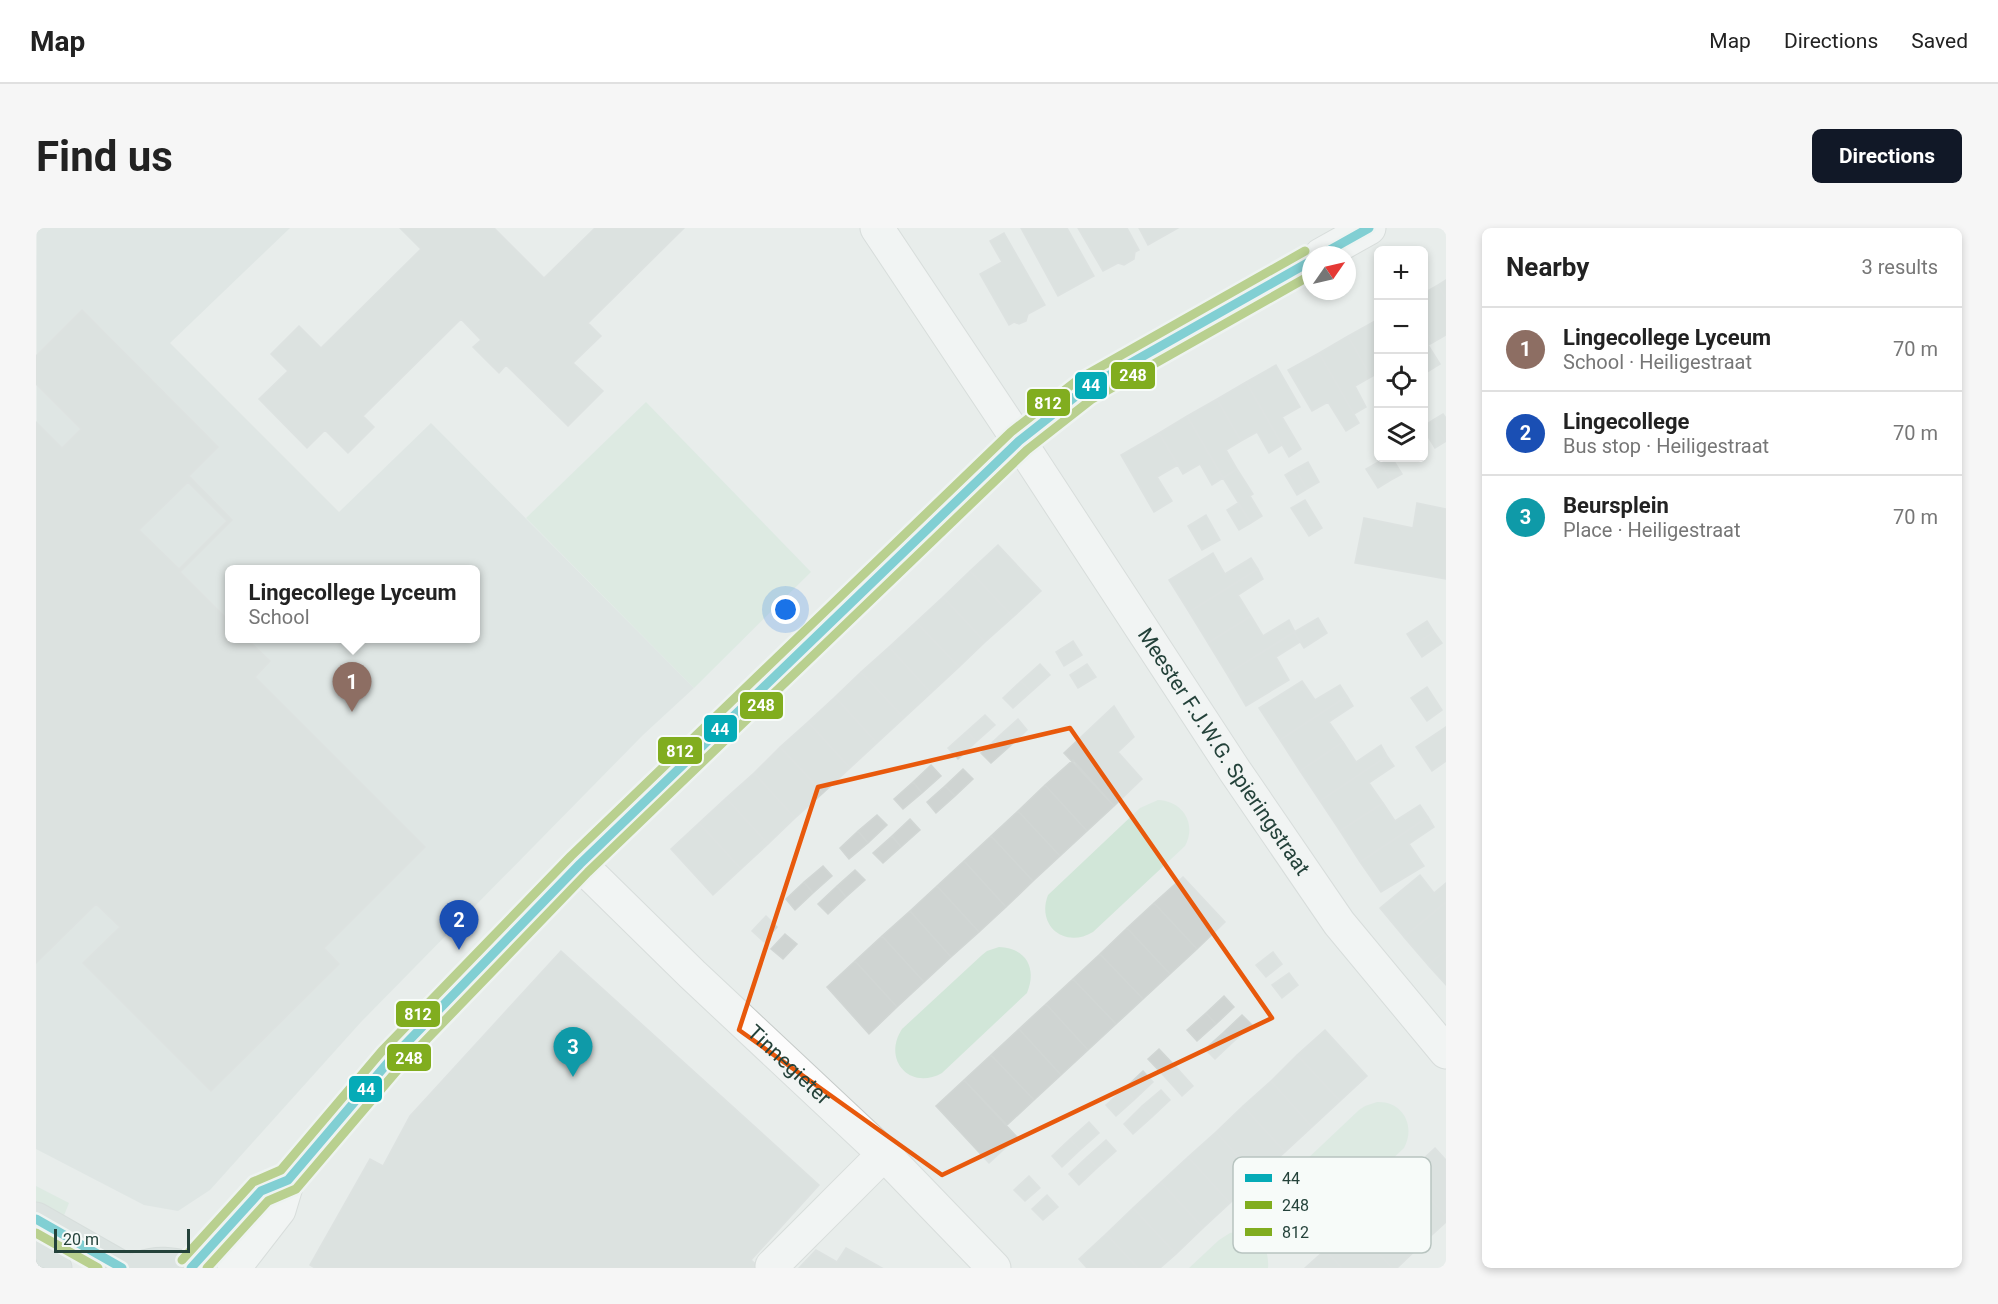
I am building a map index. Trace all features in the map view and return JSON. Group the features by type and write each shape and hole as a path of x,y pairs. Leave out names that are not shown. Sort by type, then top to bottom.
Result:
{"main road":[{"path":"36,1219 122,1268"},
{"path":"36,1257 54,1268"},
{"path":"141,1268 170,1263 189,1268"}],"street":[{"name":"Meester F.J.W.G. Spieringstraat","path":"878,228 1228,762 1339,923 1446,1052"},
{"path":"1337,246 1369,228"},
{"path":"234,1268 279,1210 288,1180 391,1059 580,864 1019,441 1085,389 1302,266"},
{"name":"Tinnegieter","path":"580,864 684,966 884,1154 994,1268"},
{"path":"772,1266 884,1154"},
{"path":"189,1268 261,1191 288,1180"}],"highlighted area":[{"path":"1070,728 1272,1018 942,1175 739,1030 818,787"}],"shaded area":[{"path":"37,228 290,228 170,343 339,512 431,423 694,688 643,735 361,1022 210,1190 178,1211 144,1205 36,1149"}],"green space":[{"path":"646,402 811,572 694,688 526,518"},
{"path":"1158,800 1167,801 1181,809 1185,815 1189,830 1185,846 1093,932 1083,937 1072,938 1056,931 1046,916 1045,906 1048,895 1140,808"},
{"path":"999,947 1017,951 1027,961 1031,976 1027,993 942,1073 930,1078 910,1075 897,1061 895,1051 902,1029 982,955"},
{"path":"1377,1102 1386,1103 1400,1110 1405,1116 1408,1124 1407,1140 1404,1148 1394,1157 1309,1157 1359,1110"},
{"path":"36,1186 69,1203 63,1218 36,1203"},
{"path":"1233,1233 1233,1253 1266,1253 1268,1268 1189,1268 1219,1240"}],"building":[{"path":"400,228 494,228 544,278 595,228 684,228 588,323 601,336 573,363 603,391 568,426 506,365 499,373 473,347 481,340 461,319 363,416 374,427 348,453 325,430 307,448 259,399 288,371 271,354 299,326 321,348 421,249"},
{"path":"1021,228 1067,228 1094,276 1058,296"},
{"path":"1078,228 1127,228 1139,250 1135,252 1134,259 1124,265 1118,263 1103,271"},
{"path":"1139,228 1178,228 1148,245"},
{"path":"1004,233 1045,305 1028,314 1026,321 1019,324 1014,322 1009,325 980,274 1002,262 990,241"},
{"path":"1446,280 1446,299 1438,285"},
{"path":"1438,285 1446,299 1446,335 1432,343 1428,335 1428,291"},
{"path":"82,310 218,447 189,476 232,520 180,572 225,617 225,643 251,643 270,661 255,677 425,847 324,948 339,964 211,1091 83,963 120,927 96,904 36,963 36,422 62,448 81,429 36,384 36,356","holes":["188,482 227,521 179,569 139,530"]},
{"path":"1374,322 1374,375 1371,377 1348,336"},
{"path":"1348,336 1371,377 1355,386 1366,407 1354,414 1319,353"},
{"path":"1428,345 1440,364 1428,372"},
{"path":"1319,353 1359,423 1346,431 1328,402 1312,411 1288,370"},
{"path":"1276,365 1300,407 1282,417 1301,449 1289,457 1246,382"},
{"path":"1246,382 1282,445 1269,453 1257,432 1241,441 1217,399"},
{"path":"1217,399 1241,441 1226,450 1237,469 1223,478 1187,416"},
{"path":"1443,414 1446,418 1446,441 1433,420"},
{"path":"1187,416 1223,478 1212,485 1200,464 1183,474 1159,433"},
{"path":"1433,420 1446,441 1435,448 1428,437 1428,423"},
{"path":"1159,433 1178,465 1157,477 1172,501 1154,512 1121,455"},
{"path":"1308,462 1319,482 1307,489 1295,469"},
{"path":"1381,462 1394,462 1402,474 1391,480"},
{"path":"1381,462 1391,480 1378,488 1366,469"},
{"path":"1237,469 1253,494 1250,496 1262,516 1251,523 1223,478"},
{"path":"1295,469 1307,489 1297,495 1285,475"},
{"path":"1305,500 1322,528 1309,536 1291,508"},
{"path":"1238,503 1251,523 1239,530 1227,510"},
{"path":"1417,503 1446,509 1446,579 1355,563 1364,518 1413,528"},
{"path":"1206,515 1220,540 1202,550 1188,526"},
{"path":"998,545 1041,591 1013,617 970,571"},
{"path":"1213,553 1225,574 1251,558 1258,569 1189,612 1169,580"},
{"path":"1258,569 1263,579 1238,595 1251,616 1208,643 1189,612"},
{"path":"970,571 1013,617 985,642 943,597"},
{"path":"943,597 985,642 959,667 916,622"},
{"path":"1251,616 1263,636 1289,620 1295,632 1227,674 1208,643"},
{"path":"1318,618 1327,633 1304,648 1294,632"},
{"path":"1427,621 1434,632 1414,645 1407,634"},
{"path":"916,622 959,667 931,693 889,647"},
{"path":"1294,632 1300,642 1276,657 1289,680 1246,706 1227,674"},
{"path":"1434,632 1442,643 1422,657 1414,645"},
{"path":"1073,641 1082,655 1064,666 1056,652"},
{"path":"889,647 931,693 904,718 861,672"},
{"path":"1040,664 1050,675 1031,692 1021,681"},
{"path":"1087,664 1096,677 1078,688 1070,675"},
{"path":"861,672 904,718 877,743 835,697"},
{"path":"1021,681 1031,692 1013,708 1003,698"},
{"path":"1302,681 1315,700 1340,685 1347,696 1280,740 1259,708"},
{"path":"1427,687 1442,710 1427,721 1411,698"},
{"path":"1347,696 1353,706 1329,722 1343,742 1300,771 1280,740"},
{"path":"835,697 877,743 850,768 808,722"},
{"path":"1114,706 1134,737 1118,752 1142,779 1114,806 1064,753"},
{"path":"985,715 995,725 976,742 967,731"},
{"path":"1018,719 1027,730 1009,747 999,736"},
{"path":"808,722 850,768 823,793 780,747"},
{"path":"1446,727 1446,761 1432,771 1416,747"},
{"path":"967,731 976,742 958,759 948,748"},
{"path":"999,736 1009,747 991,763 981,753"},
{"path":"1343,742 1356,762 1381,745 1387,756 1320,801 1300,771"},
{"path":"780,747 823,793 795,818 754,773"},
{"path":"1387,756 1394,766 1369,783 1383,803 1340,831 1320,801"},
{"path":"1073,760 1114,806 1087,831 1045,785"},
{"path":"931,765 941,776 922,793 913,782"},
{"path":"963,769 973,779 955,796 945,786"},
{"path":"754,773 795,818 768,844 726,798"},
{"path":"913,782 922,793 903,809 894,799"},
{"path":"1045,785 1087,831 1060,856 1018,811"},
{"path":"945,786 955,796 936,813 927,802"},
{"path":"726,798 768,844 741,869 699,823"},
{"path":"1383,803 1395,821 1420,805 1428,817 1360,862 1340,831"},
{"path":"1018,811 1060,856 1033,881 991,836"},
{"path":"877,815 887,825 868,843 858,831"},
{"path":"1428,817 1434,827 1409,844 1424,866 1381,892 1360,862"},
{"path":"910,819 920,830 901,847 892,836"},
{"path":"699,823 741,869 713,895 671,849"},
{"path":"858,831 868,843 849,859 840,848"},
{"path":"892,836 901,847 883,863 873,853"},
{"path":"991,836 1033,881 1006,907 964,861"},
{"path":"964,861 1006,907 979,932 937,886"},
{"path":"823,866 832,876 813,893 804,882"},
{"path":"855,870 865,880 846,897 837,886"},
{"path":"1420,875 1434,893 1446,883 1446,902 1404,937 1380,908"},
{"path":"1183,877 1225,922 1197,949 1154,903"},
{"path":"804,882 813,893 795,910 786,899"},
{"path":"837,886 846,897 828,914 818,904"},
{"path":"937,886 979,932 951,957 910,911"},
{"path":"1446,902 1446,950 1428,965 1404,937"},
{"path":"1154,903 1197,949 1170,974 1127,928"},
{"path":"910,911 951,957 924,982 882,936"},
{"path":"766,916 777,927 764,942 752,931"},
{"path":"1127,928 1170,974 1143,999 1100,954"},
{"path":"785,934 797,944 783,959 771,949"},
{"path":"882,936 924,982 897,1007 855,961"},
{"path":"1446,950 1446,985 1428,965"},
{"path":"561,951 819,1185 751,1260 760,1268 315,1268 310,1265 370,1159 383,1166 410,1116"},
{"path":"1273,952 1282,964 1266,977 1256,965"},
{"path":"1100,954 1143,999 1116,1024 1073,979"},
{"path":"855,961 897,1007 869,1034 827,987"},
{"path":"1289,973 1298,985 1282,998 1272,985"},
{"path":"1073,979 1116,1024 1088,1050 1046,1004"},
{"path":"1224,996 1234,1007 1216,1024 1206,1013"},
{"path":"1046,1004 1088,1050 1061,1075 1019,1029"},
{"path":"1206,1013 1216,1024 1197,1041 1187,1030"},
{"path":"1242,1015 1252,1025 1233,1042 1224,1032"},
{"path":"1019,1029 1061,1075 1034,1100 991,1055"},
{"path":"1325,1030 1367,1076 1340,1101 1297,1055"},
{"path":"1224,1032 1233,1042 1215,1059 1205,1049"},
{"path":"1159,1049 1176,1067 1165,1077 1148,1059"},
{"path":"991,1055 1034,1100 1007,1125 964,1080"},
{"path":"1297,1055 1340,1101 1312,1127 1271,1081"},
{"path":"1176,1067 1193,1086 1182,1096 1165,1077"},
{"path":"1143,1071 1153,1082 1134,1100 1125,1088"},
{"path":"964,1080 1017,1137 989,1163 936,1106"},
{"path":"1271,1081 1312,1127 1285,1152 1243,1106"},
{"path":"1125,1088 1134,1100 1116,1116 1106,1105"},
{"path":"1161,1090 1170,1100 1152,1117 1142,1106"},
{"path":"1142,1106 1152,1117 1133,1134 1124,1124"},
{"path":"1243,1106 1285,1152 1279,1157 1239,1157 1216,1132"},
{"path":"1089,1122 1099,1133 1080,1150 1070,1139"},
{"path":"1216,1132 1239,1157 1233,1157 1233,1200 1230,1203 1188,1157"},
{"path":"1070,1139 1080,1150 1062,1167 1052,1156"},
{"path":"1106,1140 1116,1151 1097,1168 1087,1157"},
{"path":"1435,1148 1446,1160 1446,1216 1431,1200 1431,1157 1425,1157"},
{"path":"1087,1157 1097,1168 1079,1185 1069,1174"},
{"path":"1188,1157 1230,1203 1203,1228 1161,1182"},
{"path":"1029,1176 1040,1188 1025,1201 1014,1190"},
{"path":"1161,1182 1203,1228 1176,1254 1133,1208"},
{"path":"1047,1195 1058,1207 1043,1220 1032,1209"},
{"path":"1431,1200 1446,1216 1446,1222 1431,1236"},
{"path":"1133,1208 1176,1254 1160,1268 1138,1268 1106,1234"},
{"path":"1106,1234 1138,1268 1087,1268 1079,1259"},
{"path":"846,1248 882,1268 799,1268 816,1250 837,1262"},
{"path":"1322,1253 1328,1253 1342,1268 1305,1268"},
{"path":"1328,1253 1378,1253 1392,1268 1342,1268"},
{"path":"1378,1253 1413,1253 1397,1268 1392,1268"}],"transit line":[{"name":"44","path":"1337,246 1369,228"},
{"name":"812","path":"182,1260 253,1182 281,1170 382,1051 571,856 1011,432 1079,379 1302,253"},
{"name":"44","path":"191,1268 261,1191 288,1180 391,1059 580,864 1019,441 1085,389 1302,266"},
{"name":"248","path":"207,1268 268,1201 296,1189 400,1067 588,872 1027,450 1092,399 1302,280"},
{"name":"44","path":"36,1219 122,1268"},
{"name":"248","path":"36,1233 98,1268"}],"place":[{"name":"Lingecollege Lyceum","path":"352,712"},
{"name":"Lingecollege","path":"459,950"},
{"name":"Beursplein","path":"573,1077"}]}
